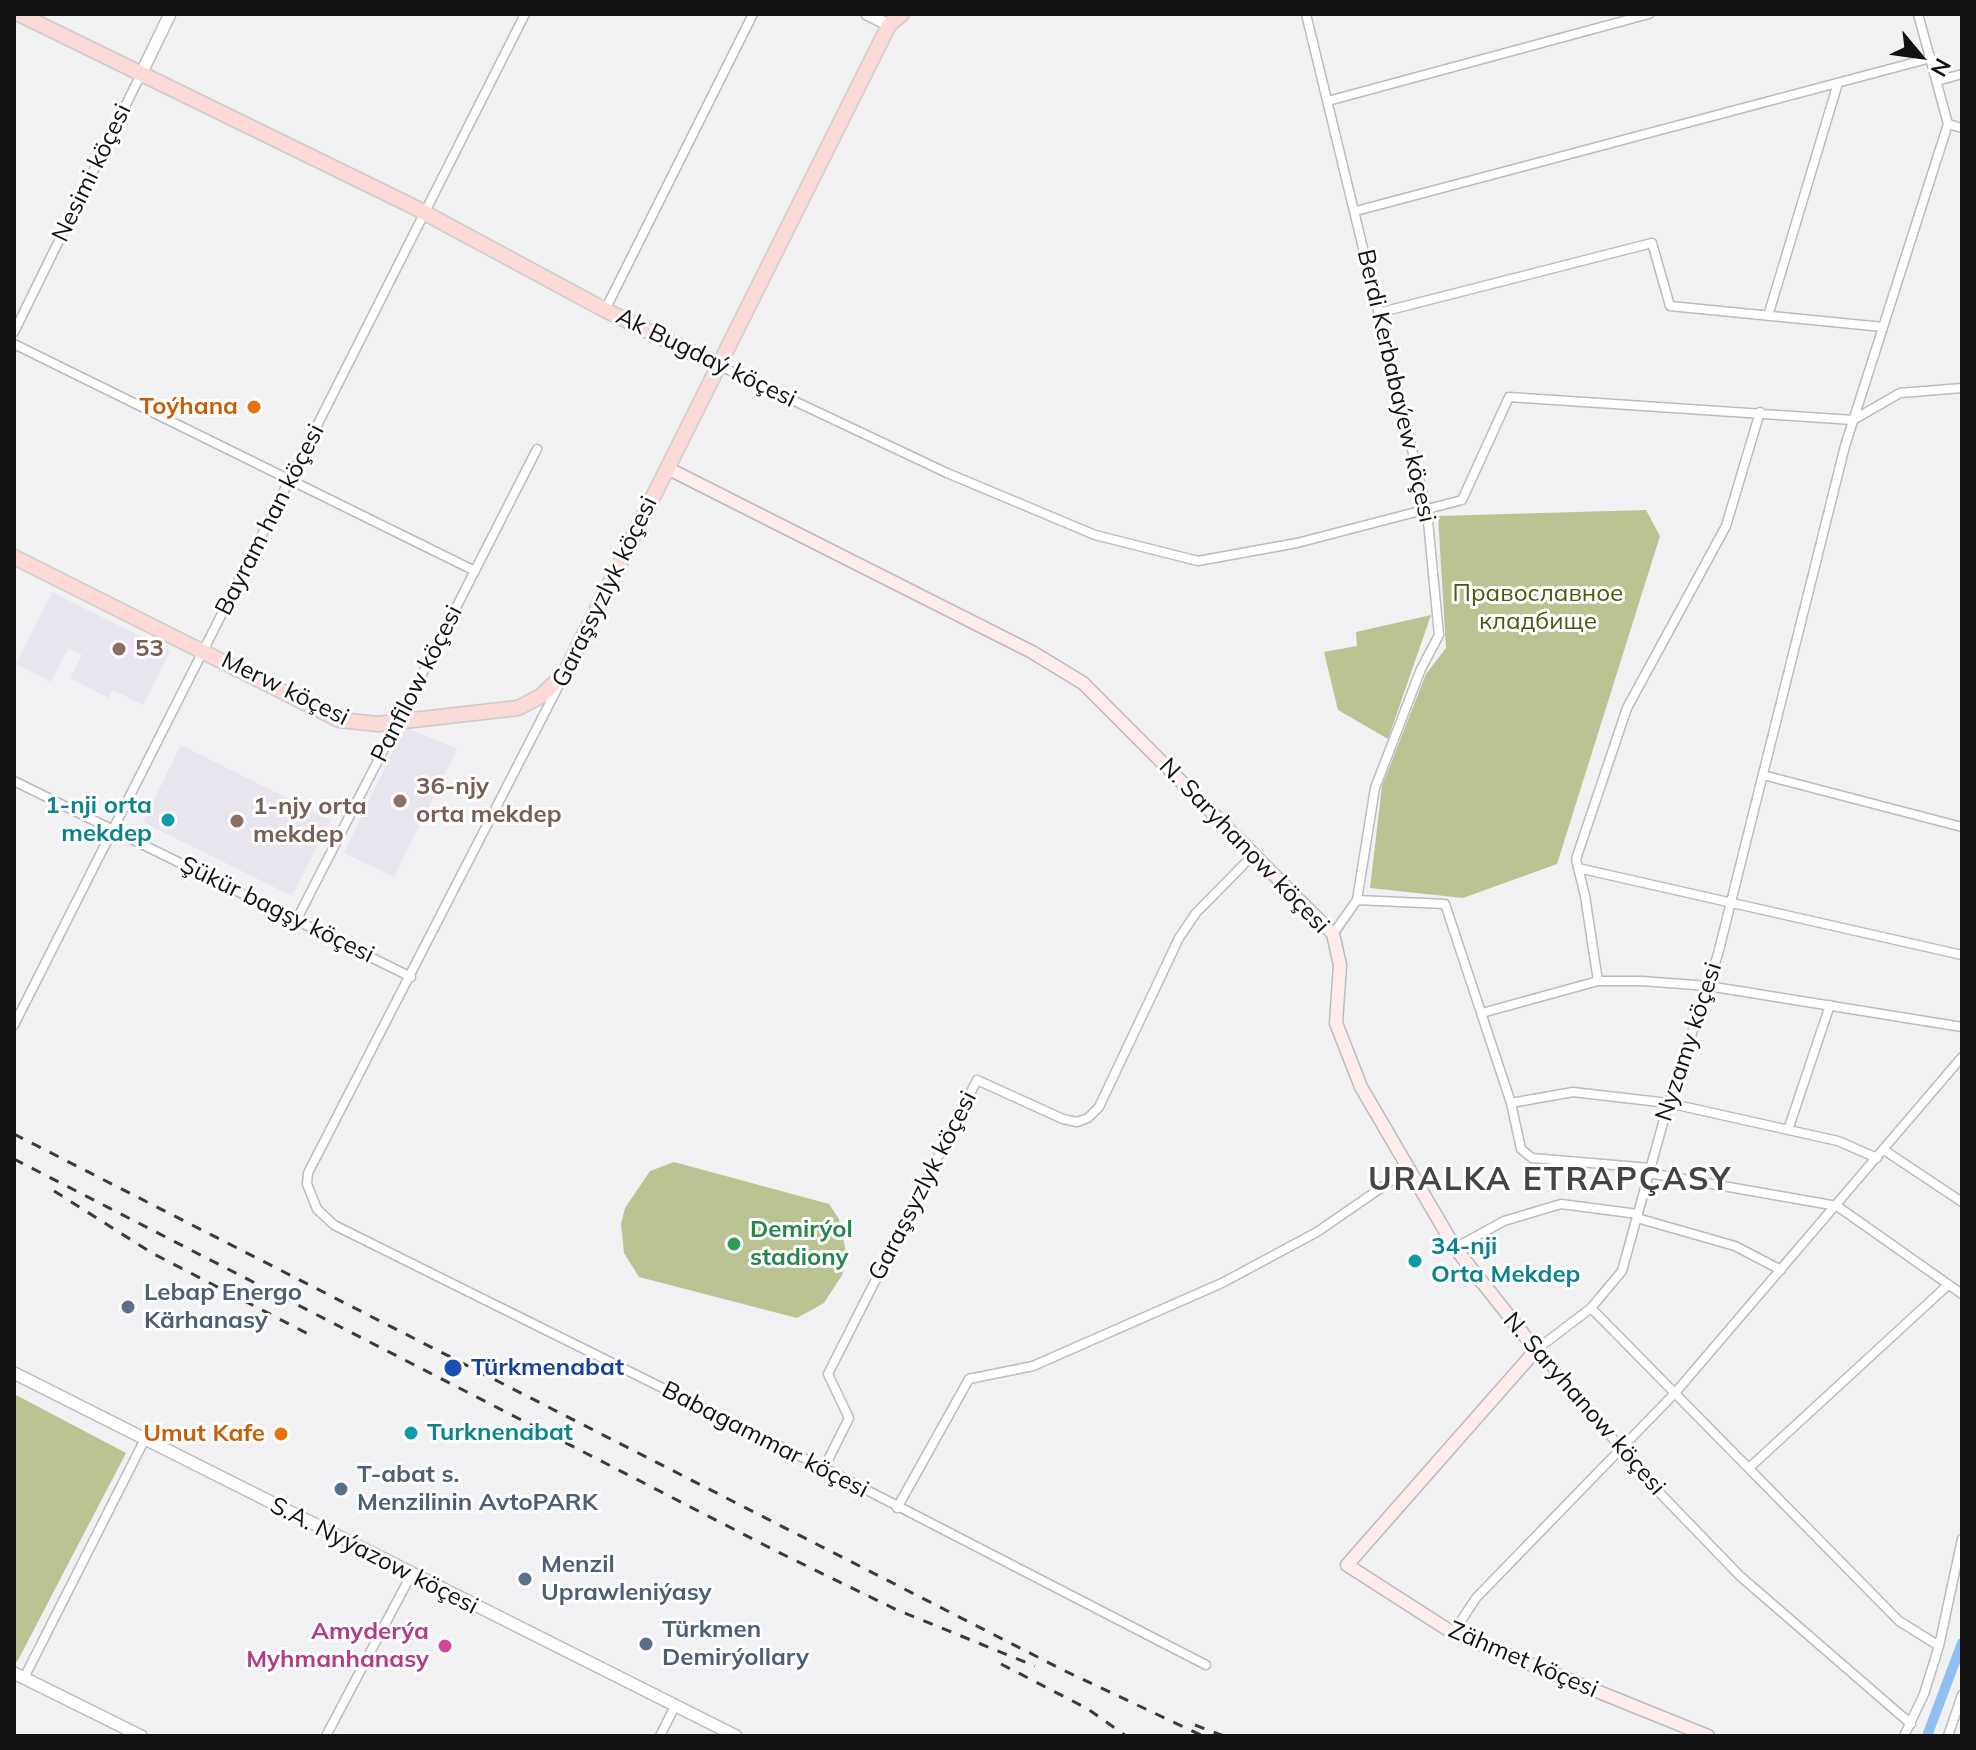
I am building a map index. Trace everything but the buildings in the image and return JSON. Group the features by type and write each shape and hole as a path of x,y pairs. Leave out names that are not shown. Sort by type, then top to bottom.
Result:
{"main road":[{"name":"Ak Bugdaý köçesi","path":"19,14 425,214 605,310 718,365"},
{"name":"Garaşsyzlyk köçesi","path":"565,673 892,19 902,14"},
{"name":"N. Saryhanow köçesi","path":"667,468 1032,652 1083,683 1333,934 1340,965 1336,1023 1361,1087 1455,1248 1536,1350"},
{"name":"Merw köçesi","path":"14,557 339,720 360,725 518,708 541,696 565,673"},
{"name":"Nyzamy köçesi","path":"1347,1565 1536,1350"},
{"name":"Zähmet köçesi","path":"1347,1565 1453,1633 1708,1736"}],"street":[{"name":"Nesimi köçesi","path":"14,332 170,14"},
{"name":"Bayram han köçesi","path":"14,1025 525,14"},
{"path":"605,310 753,14"},
{"path":"867,14 892,19"},
{"name":"Berdi Kerbabaýew köçesi","path":"1306,14 1427,511 1439,635 1421,669 1375,788 1357,900 1333,934"},
{"path":"1328,101 1649,14"},
{"path":"1918,14 1948,124 1962,128"},
{"path":"1356,211 1931,58"},
{"path":"1937,81 1962,74"},
{"path":"1768,316 1838,83"},
{"name":"Nyzamy köçesi","path":"1536,1350 1591,1308 1622,1271 1668,1103 1708,986 1731,903 1853,420 1948,124"},
{"path":"1378,313 1652,243 1670,306 1883,327"},
{"path":"14,344 475,571"},
{"name":"Ak Bugdaý köçesi","path":"718,365 947,473 1095,535 1198,561 1297,543 1462,500 1509,397 1760,412"},
{"path":"1598,981 1576,859 1627,708 1674,615 1726,526 1760,412 1853,420 1900,393 1962,388"},
{"name":"Panfilow köçesi","path":"297,919 537,449"},
{"name":"Garaşsyzlyk köçesi","path":"308,1173 565,673"},
{"path":"1763,775 1962,827"},
{"name":"Şükür bagşy köçesi","path":"14,781 411,977"},
{"name":"Garaşsyzlyk köçesi","path":"824,1468 849,1418 828,1374 977,1080 1063,1119 1077,1122 1088,1118 1099,1107 1179,938 1196,913 1254,854"},
{"path":"1578,868 1962,955"},
{"path":"1357,900 1445,904 1511,1103 1521,1149 1532,1158 1650,1170 1837,1206 1962,1294"},
{"path":"1482,1013 1598,981 1708,986 1962,1027"},
{"path":"1788,1130 1830,1005"},
{"path":"1453,1633 1476,1598 1675,1393 1962,1057"},
{"path":"1511,1103 1573,1092 1668,1103 1838,1141 1877,1158"},
{"path":"1884,1150 1962,1202"},
{"path":"897,1508 969,1379 1033,1366 1222,1283 1317,1232 1407,1170"},
{"name":"Babagammar köçesi","path":"308,1173 311,1198 334,1225 824,1468 1206,1665"},
{"path":"1455,1248 1504,1221 1561,1204 1637,1216 1735,1246 1781,1270"},
{"path":"1749,1468 1948,1285"},
{"path":"1591,1308 1899,1621 1939,1646"},
{"name":"N. Saryhanow köçesi","path":"1536,1350 1621,1450 1740,1576 1911,1724"},
{"name":"S.A. Nyýazow köçesi","path":"14,1373 736,1736"},
{"path":"141,1736 19,1675 145,1439"},
{"path":"1904,1736 1939,1646 1962,1539"},
{"path":"326,1736 411,1575"},
{"path":"1948,1736 1962,1695"},
{"path":"660,1736 675,1706"}],"shaded area":[{"name":"53","path":"52,592 170,651 143,705 113,690 109,698 70,678 82,655 68,648 51,682 16,664"},
{"name":"36-njy orta mekdep","path":"404,727 457,749 394,877 344,853"},
{"name":"1-njy orta mekdep","path":"181,745 331,820 292,896 143,822"}],"green space":[{"name":"Православное кладбище","path":"1646,510 1660,536 1557,864 1463,898 1370,888 1382,786 1426,674 1446,648 1438,516"},
{"path":"1431,615 1388,739 1338,710 1324,652 1357,646 1356,632"},
{"name":"Demirýol stadiony","path":"674,1162 829,1204 839,1219 847,1257 842,1275 824,1303 797,1318 639,1277 624,1253 621,1224 625,1208 650,1171"},
{"path":"14,1394 126,1453 17,1662 14,1660"}],"waterway":[{"path":"1927,1736 1962,1643"}],"railway":[{"path":"14,1134 1065,1671 1203,1736"},
{"path":"14,1159 778,1552 897,1610 1035,1666"},
{"path":"54,1191 152,1253 314,1337"},
{"path":"1001,1664 1088,1709 1126,1736"},
{"path":"1195,1725 1224,1736"}],"place":[{"name":"Toýhana","path":"254,407"},
{"name":"53","path":"119,649"},
{"name":"36-njy orta mekdep","path":"400,801"},
{"name":"1-nji orta mekdep","path":"168,820"},
{"name":"1-njy orta mekdep","path":"237,821"},
{"name":"Demirýol stadiony","path":"734,1244"},
{"name":"34-nji Orta Mekdep","path":"1415,1261"},
{"name":"Lebap Energo Kärhanasy","path":"128,1307"},
{"name":"Türkmenabat","path":"453,1368"},
{"name":"Turknenabat","path":"411,1433"},
{"name":"Umut Kafe","path":"281,1434"},
{"name":"T-abat s. Menzilinin AvtoPARK","path":"341,1489"},
{"name":"Menzil Uprawleniýasy","path":"525,1579"},
{"name":"Türkmen Demirýollary","path":"646,1644"},
{"name":"Amyderýa Myhmanhanasy","path":"445,1646"}],"district":[{"name":"URALKA ETRAPÇASY","path":"1550,1180"}]}
